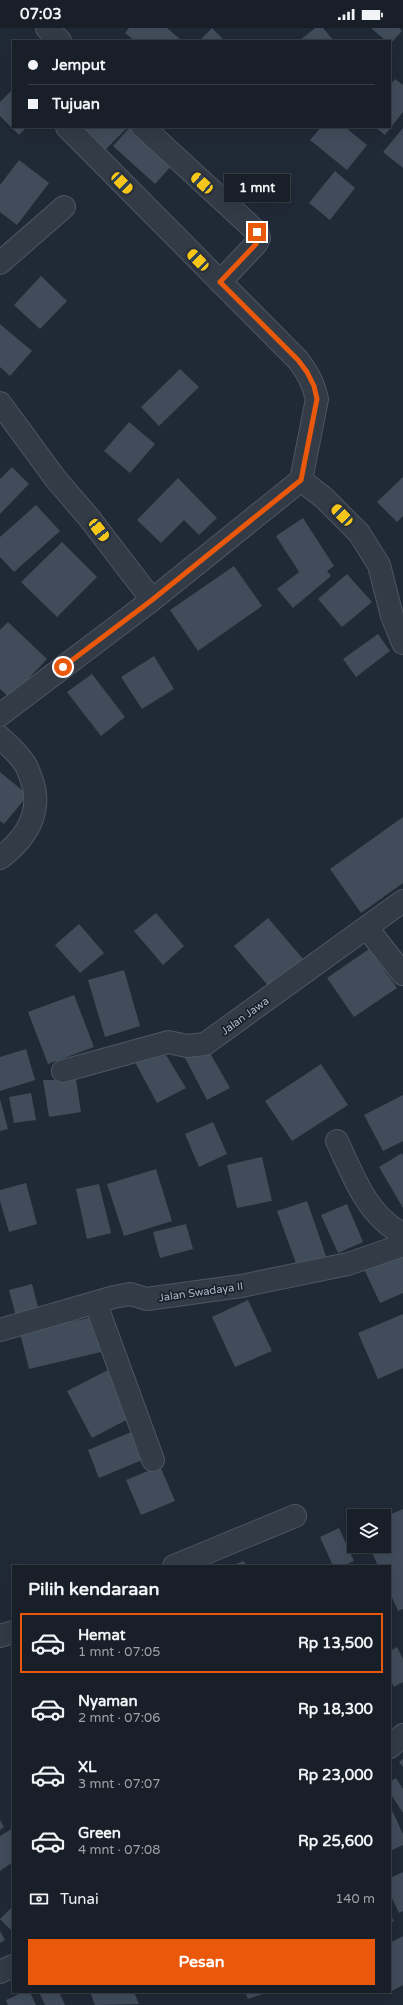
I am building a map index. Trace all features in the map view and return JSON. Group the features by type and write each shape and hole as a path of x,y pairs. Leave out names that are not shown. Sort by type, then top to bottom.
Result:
{"street":[{"path":"47,28 59,40"},
{"path":"0,715 152,600 301,480 316,411 317,399 314,386 307,372 298,360 68,128"},
{"path":"144,128 257,232 259,238 256,244 220,282"},
{"path":"0,263 64,207"},
{"path":"0,403 55,478 90,519 152,600"},
{"path":"301,480 324,498 359,533 379,565 392,616 403,642"},
{"path":"0,737 26,764 34,786 36,804 33,818 24,835 5,854"},
{"name":"Jalan Jawa","path":"63,1071 168,1042 187,1046 205,1044 403,901"},
{"path":"366,928 403,974"},
{"path":"337,1141 352,1174 377,1216 394,1230 403,1234"},
{"name":"Jalan Swadaya II","path":"0,1330 130,1294 147,1299 241,1286 348,1264 403,1245"},
{"path":"96,1304 153,1460"},
{"path":"176,1565 295,1516"},
{"path":"0,1636 12,1632"},
{"path":"391,1746 403,1735"},
{"path":"0,1972 12,1966"}],"building":[{"path":"129,28 167,28 180,39 134,40 125,33"},
{"path":"212,28 224,40 200,40"},
{"path":"315,28 323,28 333,40 300,40"},
{"path":"371,28 399,28 402,31 391,43 391,40 385,40"},
{"path":"395,79 403,85 403,112 391,127 391,84"},
{"path":"12,90 12,128 0,116 0,102"},
{"path":"12,128 26,128 19,135"},
{"path":"80,128 127,128 104,151"},
{"path":"129,128 135,128 174,163 155,184 113,146"},
{"path":"320,128 346,128 367,145 347,170 310,140"},
{"path":"376,128 390,128 385,135"},
{"path":"403,128 403,168 383,152"},
{"path":"19,160 49,183 17,225 0,212 0,185"},
{"path":"335,171 355,188 330,220 309,203"},
{"path":"41,276 67,301 40,329 14,305"},
{"path":"0,324 32,351 10,376 0,367"},
{"path":"180,369 199,387 159,426 141,407"},
{"path":"129,422 155,444 130,473 104,451"},
{"path":"12,467 29,484 0,514 0,479"},
{"path":"403,477 403,516 397,522 377,502"},
{"path":"178,478 217,518 199,535 184,520 161,543 137,520"},
{"path":"36,505 60,531 14,572 0,557 0,537"},
{"path":"303,518 334,566 327,571 331,576 293,608 277,589 299,572 276,536"},
{"path":"62,542 97,577 57,617 21,582"},
{"path":"234,566 262,606 198,651 170,610"},
{"path":"347,574 372,602 342,627 318,599"},
{"path":"8,622 47,659 10,698 0,689 0,630"},
{"path":"378,634 390,651 356,677 343,659"},
{"path":"154,656 174,689 142,709 121,677"},
{"path":"92,674 125,717 101,736 67,692"},
{"path":"0,772 28,795 4,824 0,821"},
{"path":"403,817 403,883 361,913 330,869"},
{"path":"156,913 184,946 163,965 134,931"},
{"path":"268,918 304,960 270,988 234,946"},
{"path":"79,924 104,953 80,973 55,945"},
{"path":"369,949 397,988 354,1017 327,978"},
{"path":"124,970 140,1026 105,1037 88,980"},
{"path":"74,995 94,1047 48,1064 28,1012"},
{"path":"26,1049 35,1080 0,1091 0,1057"},
{"path":"210,1053 230,1088 207,1100 185,1058"},
{"path":"166,1055 186,1088 157,1103 135,1062"},
{"path":"321,1064 348,1105 292,1141 265,1101"},
{"path":"43,1080 76,1080 81,1112 49,1117"},
{"path":"31,1093 36,1120 14,1123 9,1097"},
{"path":"403,1095 403,1141 383,1151 364,1115"},
{"path":"0,1099 8,1129 0,1131"},
{"path":"213,1122 227,1154 199,1167 185,1134"},
{"path":"402,1153 403,1156 403,1208 379,1167"},
{"path":"262,1157 272,1201 237,1208 227,1165"},
{"path":"156,1169 172,1221 124,1236 107,1184"},
{"path":"26,1183 37,1224 9,1232 0,1201 0,1190"},
{"path":"99,1184 111,1233 87,1239 76,1189"},
{"path":"307,1201 326,1256 297,1266 277,1211"},
{"path":"347,1204 363,1242 338,1253 321,1215"},
{"path":"186,1224 193,1249 160,1258 153,1232"},
{"path":"403,1252 403,1293 380,1303 364,1269"},
{"path":"32,1284 40,1314 17,1320 9,1290"},
{"path":"248,1300 272,1351 235,1367 212,1317"},
{"path":"403,1314 403,1368 378,1379 358,1333"},
{"path":"93,1317 101,1352 29,1369 20,1333"},
{"path":"108,1370 132,1417 92,1438 67,1391"},
{"path":"136,1430 147,1458 99,1478 88,1450"},
{"path":"160,1466 175,1501 141,1515 126,1480"},
{"path":"403,1509 403,1609 398,1611 391,1595 391,1565 378,1565 372,1553 391,1553 391,1514"},
{"path":"339,1528 347,1546 347,1553 350,1553 354,1561 345,1565 333,1565 320,1537"},
{"path":"244,1561 246,1565 233,1565"},
{"path":"397,1647 403,1659 403,1682 394,1687 391,1681 391,1650"},
{"path":"403,1759 403,1767 399,1762"},
{"path":"396,1778 403,1789 403,1813 391,1795 391,1781"},
{"path":"393,1812 403,1834 403,1845 391,1851 391,1813"},
{"path":"0,1820 4,1827 0,1830"},
{"path":"12,1829 12,1863 0,1871 0,1836"},
{"path":"403,1872 403,1911 399,1913 391,1896 391,1878"},
{"path":"12,1907 12,1931 0,1919"},
{"path":"391,1916 394,1921 391,1922"},
{"path":"0,1931 5,1940 0,1943"},
{"path":"403,1936 403,1985 391,1991 391,1942"},
{"path":"22,1993 30,1993 36,2005 8,2005 6,2000"},
{"path":"39,1993 59,1993 65,2005 45,2005"},
{"path":"90,1993 134,1993 139,2004 95,2005"},
{"path":"245,1993 266,1993 248,1999"}],"route":[{"path":"63,667 152,600 237,530 301,480 316,411 317,399 314,386 307,372 298,360 220,282 256,244 259,238 257,232"}]}
